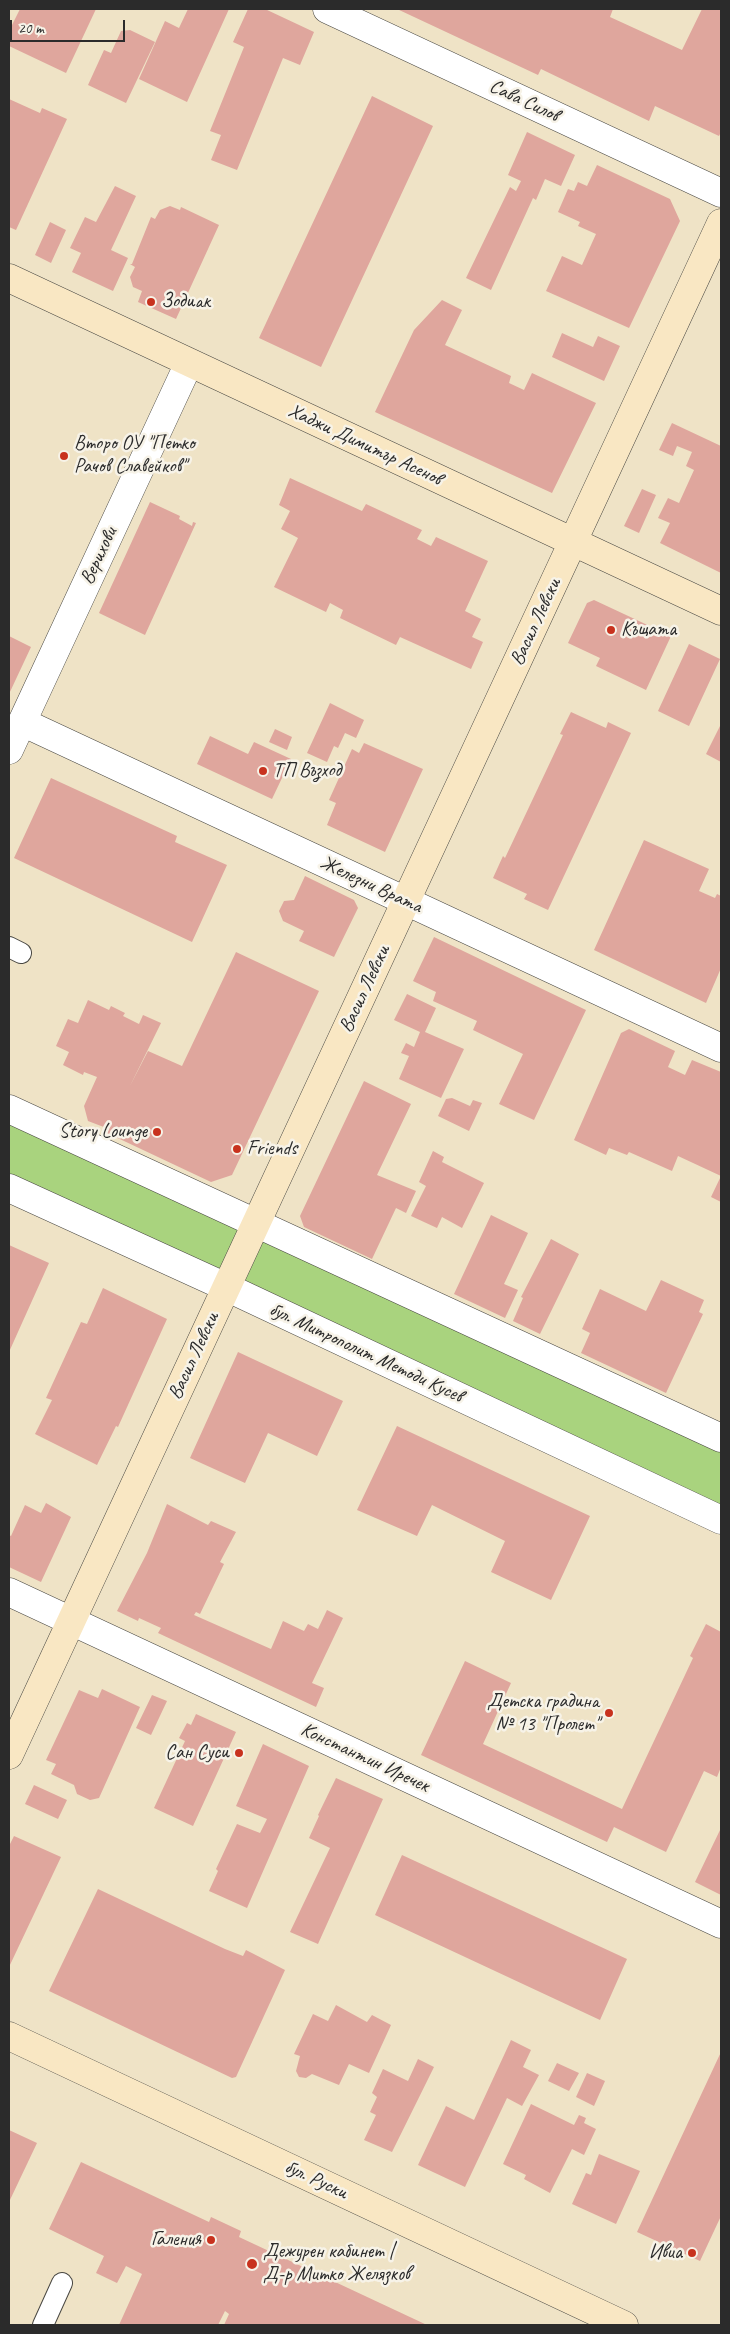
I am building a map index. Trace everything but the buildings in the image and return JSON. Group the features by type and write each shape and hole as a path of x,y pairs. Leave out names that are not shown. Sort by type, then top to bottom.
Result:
{"street":[{"name":"Сава Силов","path":"327,9 721,193"},
{"name":"Васил Левски","path":"9,1755 721,223"},
{"name":"Хаджи Димитър Асенов","path":"9,278 721,611"},
{"name":"Верихови","path":"9,750 188,363"},
{"name":"Железни Врата","path":"22,722 721,1048"},
{"path":"9,1109 721,1438"},
{"name":"бул. Митрополит Методи Кусев","path":"9,1188 226,1287 721,1520"},
{"name":"Константин Иречек","path":"9,1592 721,1924"},
{"name":"бул. Руски","path":"9,2036 624,2325"}],"lane":[{"path":"43,2325 62,2283"}],"green space":[{"path":"9,1111 721,1438 721,1520 9,1188"}],"place":[{"name":"Зодиак","path":"151,302"},
{"name":"Второ ОУ \"Петко Рачов Славейков\"","path":"64,456"},
{"name":"Къщата","path":"611,630"},
{"name":"ТП Възход","path":"263,771"},
{"name":"Story Lounge","path":"157,1132"},
{"name":"Friends","path":"237,1149"},
{"name":"Детска градина № 13 \"Пролет\"","path":"609,1713"},
{"name":"Сан Суси","path":"239,1753"},
{"name":"Галения","path":"211,2240"},
{"name":"Ивиа","path":"692,2253"},
{"name":"Дежурен кабинет | Д-р Митко Желязков","path":"252,2264"}]}
